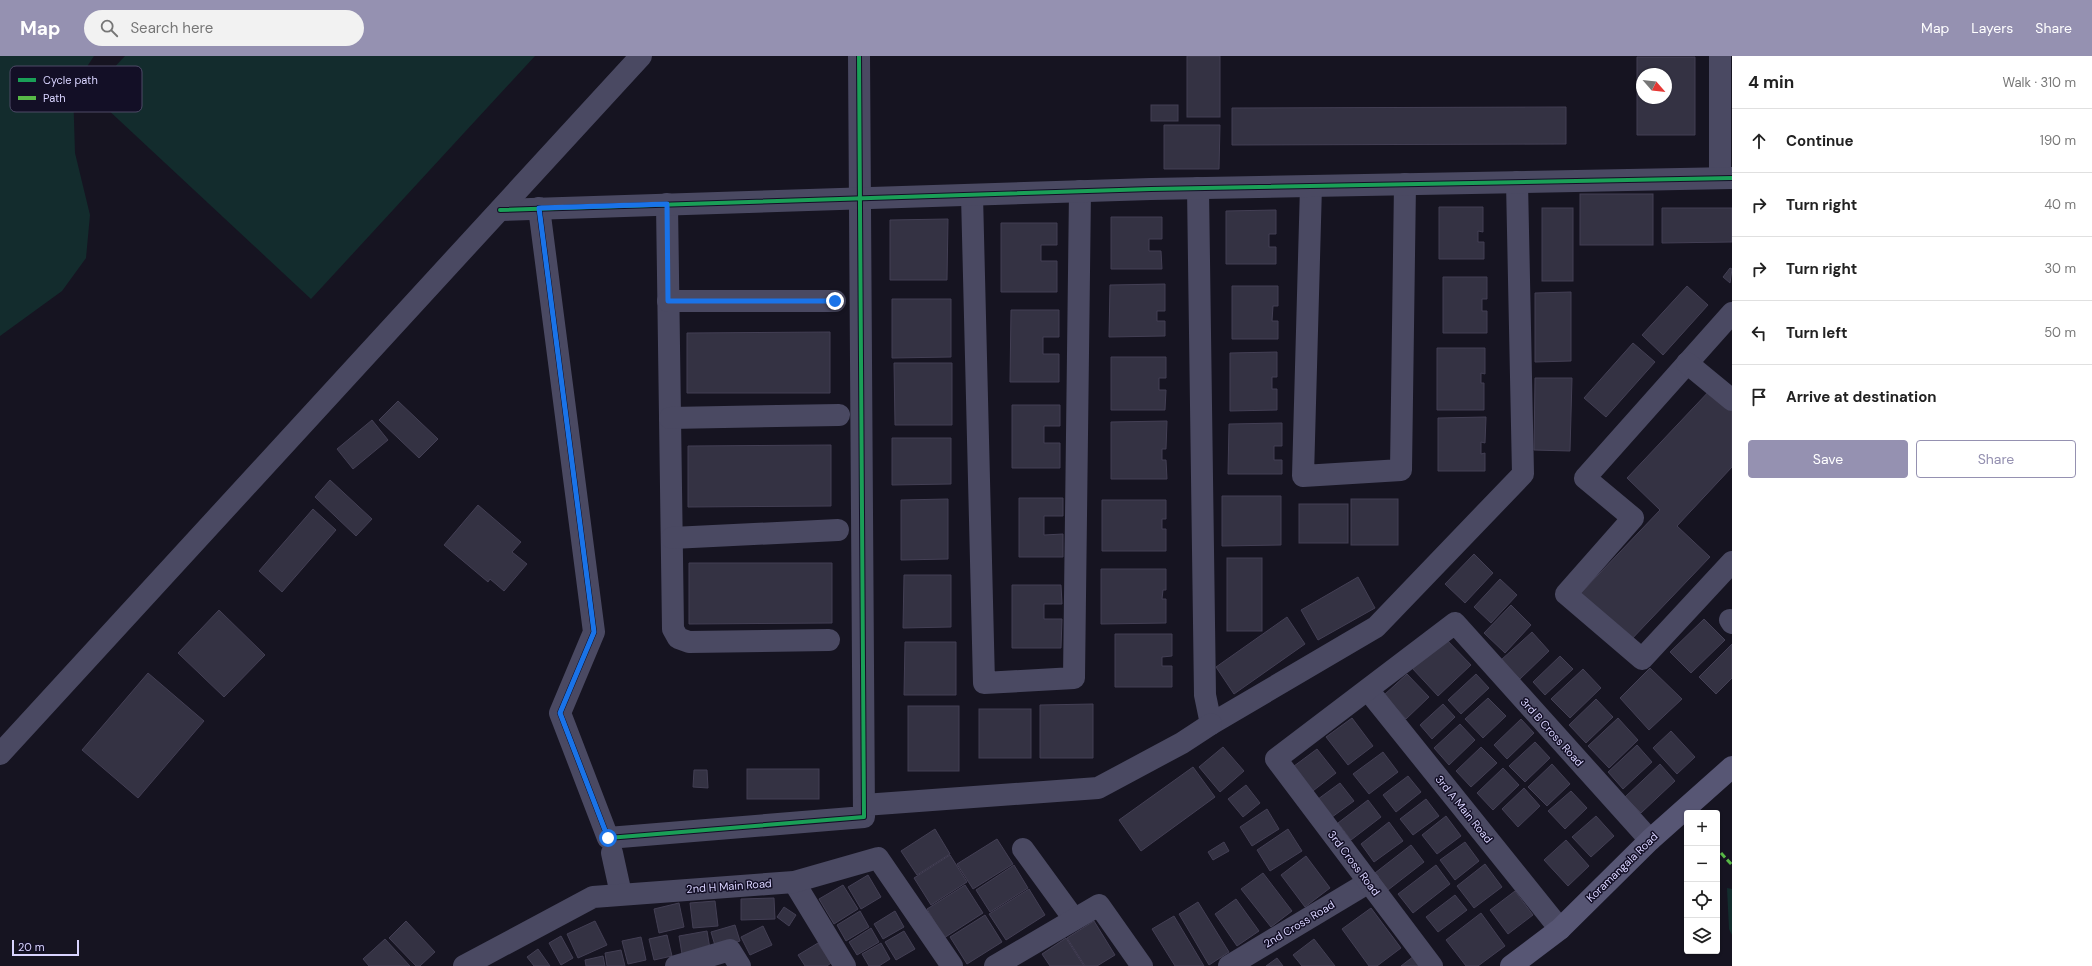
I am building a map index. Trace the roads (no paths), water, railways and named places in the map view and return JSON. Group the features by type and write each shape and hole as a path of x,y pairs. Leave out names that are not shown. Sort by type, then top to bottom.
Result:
{"street":[{"path":"0,754 641,56"},
{"path":"539,208 594,632 560,713 608,838 864,817 859,56"},
{"path":"500,210 1198,188 1726,178 1720,56"},
{"path":"864,805 1098,788 1182,743 1211,724 1376,627 1523,474 1517,182"},
{"path":"1311,186 1304,476 1402,470 1405,184"},
{"path":"1198,188 1205,695 1211,724"},
{"path":"972,195 984,683 1074,678 1080,192"},
{"path":"667,204 673,629 678,638 689,642 829,640"},
{"path":"668,301 835,301"},
{"path":"1732,313 1585,478 1633,518 1566,594 1642,659 1732,562"},
{"path":"1687,363 1732,400"},
{"path":"670,418 839,415"},
{"path":"672,538 838,530"},
{"name":"3rd B Cross Road","path":"1368,690 1454,623 1650,840"},
{"name":"3rd Cross Road","path":"1368,690 1276,760 1432,966"},
{"name":"3rd A Main Road","path":"1368,690 1560,929"},
{"name":"Koramangala Road","path":"1511,966 1560,929 1650,840 1732,767"},
{"path":"1023,849 1074,919"},
{"path":"612,853 621,894"},
{"name":"2nd H Main Road","path":"464,966 593,897 794,882 878,858 952,966"},
{"path":"794,882 845,966"},
{"name":"2nd Cross Road","path":"1229,966 1369,882"},
{"path":"996,966 1099,905 1142,966"},
{"path":"676,966 735,958"}]}
